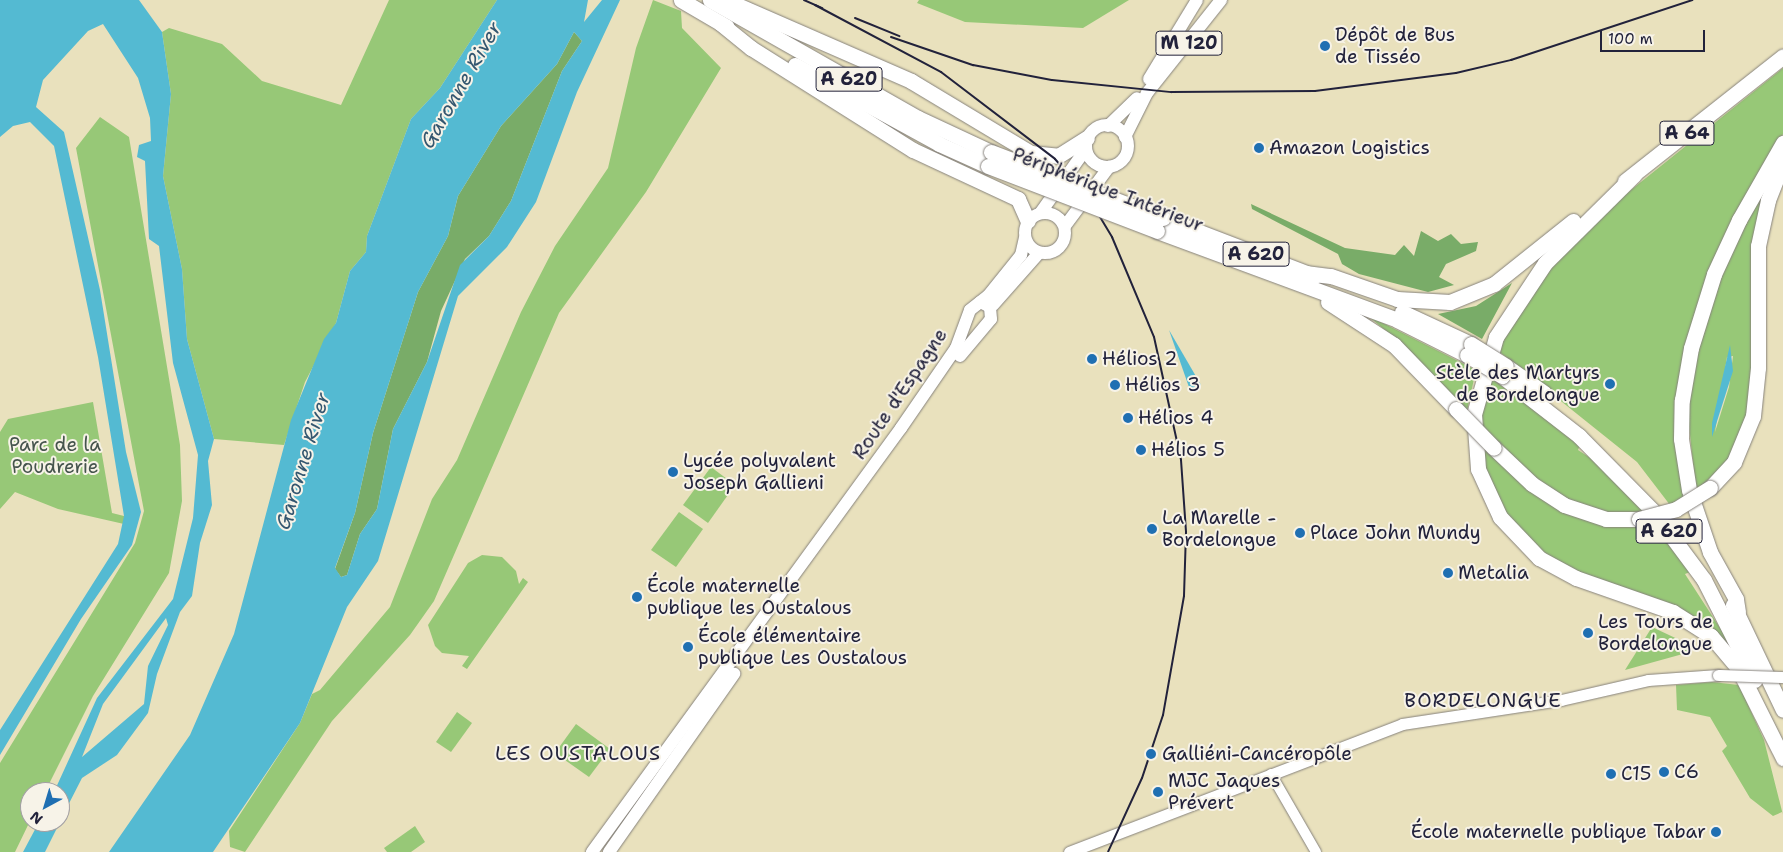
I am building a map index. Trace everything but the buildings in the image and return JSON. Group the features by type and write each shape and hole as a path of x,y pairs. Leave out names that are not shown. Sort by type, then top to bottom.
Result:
{"highway":[{"name":"A 620","path":"710,0 989,159"},
{"path":"726,0 911,81 1031,153 1058,156 1087,144"},
{"name":"Périphérique Intérieur","path":"683,2 939,144 989,159 1160,224 1274,273 1469,350 1504,371 1604,458 1686,555 1732,630 1783,752"},
{"path":"720,23 751,48 888,136 1018,199 1034,217"},
{"name":"A 64","path":"1634,175 1783,56"},
{"path":"1738,612 1736,599 1710,552 1689,490 1681,438 1682,400 1691,348 1714,274 1746,206 1783,143"},
{"path":"1274,273 1285,283 1375,330 1532,484 1564,505 1606,519 1639,519 1676,509 1710,488 1742,448 1752,416 1758,368 1758,246 1768,200 1783,162"},
{"path":"1305,273 1331,276 1417,303 1464,298 1494,284 1634,175"},
{"path":"1634,175 1545,263 1496,337 1474,414 1478,469 1500,517 1539,558 1576,578 1674,612 1711,636 1738,668 1783,758"},
{"name":"A 620","path":"1160,224 1305,273 1469,350"},
{"name":"A 620","path":"1504,371 1586,428 1635,476 1678,526 1738,612 1783,710"}],"main road":[{"name":"M 120","path":"1108,126 1140,94 1197,0"},
{"name":"M 120","path":"1125,137 1147,93 1221,0"},
{"path":"1108,126 1125,137 1124,157 1109,167 1065,226 1060,246 1039,252 991,310 991,320 983,325 970,318 972,306 980,302 1021,255 1025,238 1034,217 1096,129 1108,126"},
{"path":"1087,144 1094,163 1109,167"},
{"path":"1034,217 1056,216 1065,226"},
{"path":"1025,238 1039,252"},
{"path":"980,302 991,310"},
{"name":"Route d'Espagne","path":"592,852 866,478 956,348 970,318"},
{"name":"Route d'Espagne","path":"608,852 983,325"},
{"path":"1069,852 1411,722 1556,701 1673,679 1718,675 1783,677"}],"street":[{"path":"1271,774 1316,852"}],"green space":[{"path":"389,0 497,0 440,88 411,119 367,236 366,252 350,271 336,323 305,382 284,445 214,439 187,339 182,269 163,176 171,94 162,32 169,28 222,44 262,81 341,105"},
{"path":"653,0 681,11 682,28 721,68 646,192 559,313 434,601 410,635 332,721 245,852 230,847 229,831 300,723 312,694 320,690 390,607 432,499 457,460 521,312 555,246 608,168 636,48"},
{"path":"919,0 1129,0 1083,28 965,22 917,3"},
{"path":"574,32 582,41 562,71 511,201 489,236 465,259 441,311 427,362 393,429 377,509 360,534 347,575 341,577 335,569 355,513 373,433 418,292 448,236 458,196 501,126 557,64"},
{"path":"1783,68 1783,134 1689,335 1685,498 1670,505 1637,462 1497,350 1559,256 1611,206"},
{"path":"100,117 129,137 180,445 182,501 169,573 93,696 50,782 20,782 20,832 25,832 15,852 0,852 0,763 135,543 144,511 76,148"},
{"path":"1767,181 1750,405 1729,460 1696,492 1688,416 1696,358 1723,272","holes":["1733,356 1729,387 1715,432 1727,357"]},
{"path":"1251,204 1345,248 1395,255 1404,245 1414,256 1421,231 1438,241 1451,234 1461,244 1478,242 1476,251 1446,264 1439,277 1454,285 1428,292 1359,274 1342,264 1338,254 1252,209"},
{"path":"1512,283 1482,339 1438,314 1476,306"},
{"path":"1367,315 1476,370 1467,411 1392,336"},
{"path":"1490,377 1580,445 1578,450 1598,463 1643,511 1623,515 1581,507 1538,482 1479,423"},
{"name":"Parc de la Poudrerie","path":"93,402 112,513 124,516 124,524 58,509 15,492 0,509 0,432 8,419"},
{"path":"1483,445 1564,512 1610,526 1653,523 1690,572 1685,574 1731,645 1545,556 1502,509 1482,461"},
{"path":"711,467 735,485 708,523 683,505"},
{"path":"679,512 703,529 676,567 651,550"},
{"path":"482,555 502,557 516,571 519,584 523,578 528,582 467,669 462,666 469,656 442,653 435,646 428,625 468,563"},
{"path":"1652,627 1686,643 1690,652 1625,670"},
{"path":"1712,682 1739,685 1764,740 1783,815 1782,812 1773,816 1750,798 1722,751 1727,746 1710,717 1677,710 1676,685"},
{"path":"457,712 472,723 451,752 436,742"},
{"path":"576,724 610,749 589,777 555,753"},
{"path":"415,826 425,842 411,852 387,852 384,848"}],"water":[{"path":"0,0 139,0 162,32 171,94 163,176 182,269 187,339 214,439 208,461 212,505 200,543 192,596 180,612 157,674 148,713 117,755 82,778 70,801 70,782 59,782 97,698 173,599 193,518 198,455 173,363 159,246 149,239 145,161 137,157 139,145 151,141 150,118 138,78 103,24 88,31 43,80 36,107 64,132 100,290 126,452 141,512 132,545 81,619 0,755 0,730 118,544 124,516 98,357 54,146 30,122 13,126 0,137","holes":["166,618 168,625 148,666 144,704 82,757 103,704"]},
{"name":"Garonne River","path":"497,0 588,0 584,22 602,0 620,0 577,92 536,202 507,247 458,296 378,561 347,607 300,723 213,852 109,852 190,735 234,634 291,420 324,339 336,323 350,271 366,252 367,236 411,119 440,88","holes":["574,32 582,41 562,71 511,201 489,236 460,265 427,362 393,429 377,509 360,534 347,575 341,577 335,568 355,513 373,433 418,292 448,236 458,196 501,126 557,64"]},
{"path":"1169,330 1201,385 1197,392 1190,390"},
{"path":"1730,345 1733,371 1712,437 1712,423"},
{"path":"34,832 55,832 45,852 23,852"}],"railway":[{"path":"804,0 822,8"},
{"path":"891,37 973,65 1052,80 1171,92 1315,91 1456,73 1511,60 1692,0"},
{"path":"815,5 941,72 1055,159 1088,197 1112,237 1154,337 1181,460 1186,532 1184,596 1163,715 1142,778 1108,852"},
{"path":"855,18 899,36"}],"place":[{"name":"Dépôt de Bus de Tisséo","path":"1325,46"},
{"name":"Amazon Logistics","path":"1259,148"},
{"name":"Hélios 2","path":"1092,359"},
{"name":"Stèle des Martyrs de Bordelongue","path":"1610,384"},
{"name":"Hélios 3","path":"1115,385"},
{"name":"Hélios 4","path":"1128,418"},
{"name":"Hélios 5","path":"1141,450"},
{"name":"Lycée polyvalent Joseph Gallieni","path":"673,472"},
{"name":"La Marelle - Bordelongue","path":"1152,529"},
{"name":"Place John Mundy","path":"1300,533"},
{"name":"Metalia","path":"1448,573"},
{"name":"École maternelle publique les Oustalous","path":"637,597"},
{"name":"Les Tours de Bordelongue","path":"1588,633"},
{"name":"École élémentaire publique Les Oustalous","path":"688,647"},
{"name":"Galliéni-Cancéropôle","path":"1151,754"},
{"name":"C6","path":"1664,772"},
{"name":"C15","path":"1611,774"},
{"name":"MJC Jaques Prévert","path":"1158,792"},
{"name":"École maternelle publique Tabar","path":"1716,832"}],"district":[{"name":"BORDELONGUE","path":"1483,700"},
{"name":"LES OUSTALOUS","path":"578,753"}]}
